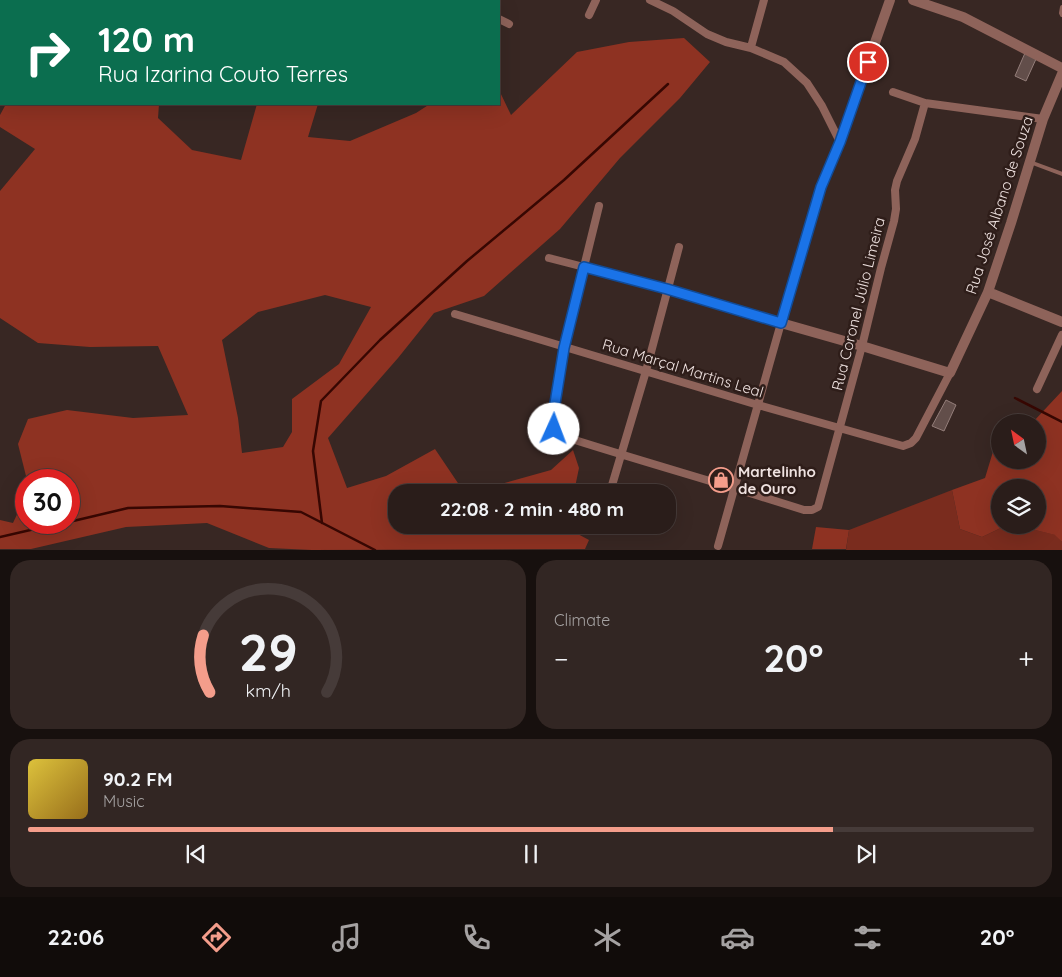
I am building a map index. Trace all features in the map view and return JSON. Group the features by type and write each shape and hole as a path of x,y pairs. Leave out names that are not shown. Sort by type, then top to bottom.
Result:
{"street":[{"path":"589,16 596,0"},
{"path":"650,0 673,11 706,34 726,42 751,47 784,62 807,83 822,106 840,142"},
{"path":"751,47 764,0"},
{"path":"718,546 821,187 840,142 890,0"},
{"path":"913,0 962,17 1062,68"},
{"path":"500,20 509,24"},
{"name":"Rua José Albano de Souza","path":"903,446 916,438 950,373 988,292 1043,119 1062,74"},
{"path":"893,92 925,103 1043,119"},
{"name":"Rua Coronel Júlio Limeira","path":"735,488 804,510 812,510 818,507 894,221 897,180 915,139 925,103"},
{"path":"599,206 564,348 552,422 554,429 559,436 735,488"},
{"path":"613,484 646,371 679,247"},
{"path":"549,258 667,289 950,373"},
{"path":"988,292 1062,322"},
{"name":"Rua Marçal Martins Leal","path":"455,314 758,406 903,446"},
{"path":"1037,389 1062,335"}],"lane":[{"path":"1062,7 1062,15"},
{"path":"1030,162 1062,174"}],"shaded area":[{"path":"684,38 710,62 680,98 620,158 560,229 484,296 434,313 398,358 328,438 347,488 386,476 435,449 459,484 388,484 388,534 578,534 589,540 585,549 312,550 269,548 207,523 126,527 31,549 0,549 0,520 13,523 15,519 15,534 80,534 80,469 24,469 18,444 28,419 67,410 133,418 188,415 158,346 90,347 38,343 0,318 0,191 35,149 0,127 0,115 5,105 159,105 158,118 192,150 241,160 257,105 318,105 308,137 350,141 416,113 428,105 500,105 500,92 511,115 577,52 629,42","holes":["325,295 371,307 339,364 292,399 292,432 283,447 242,453 238,418 222,340 258,312"]},
{"path":"1062,391 1062,542 1055,535 1046,533 1046,479 991,479 991,533 982,537 960,529 952,490 985,478 991,458 991,469 1046,469 1046,414 1040,414"},
{"path":"573,450 579,468 576,484 501,484 551,470"},
{"path":"952,490 960,529 982,537 991,533 1046,533 1056,535 1062,542 1062,550 846,550 849,530"},
{"path":"816,527 849,530 846,549 812,549"}],"building":[{"path":"1025,53 1036,59 1026,81 1015,76"},
{"path":"946,400 956,405 944,431 932,426"}],"waterway":[{"path":"322,523 313,451 321,401 380,340 467,261 564,180 668,84"},
{"path":"1015,398 1062,422"},
{"path":"80,519 128,508 220,506 301,512 375,550"},
{"path":"0,537 15,534"}],"place":[{"name":"Martelinho de Ouro","path":"721,480"}],"route":[{"path":"554,429 552,422 564,348 584,267 667,289 781,323 821,187 840,142 868,62"}]}
